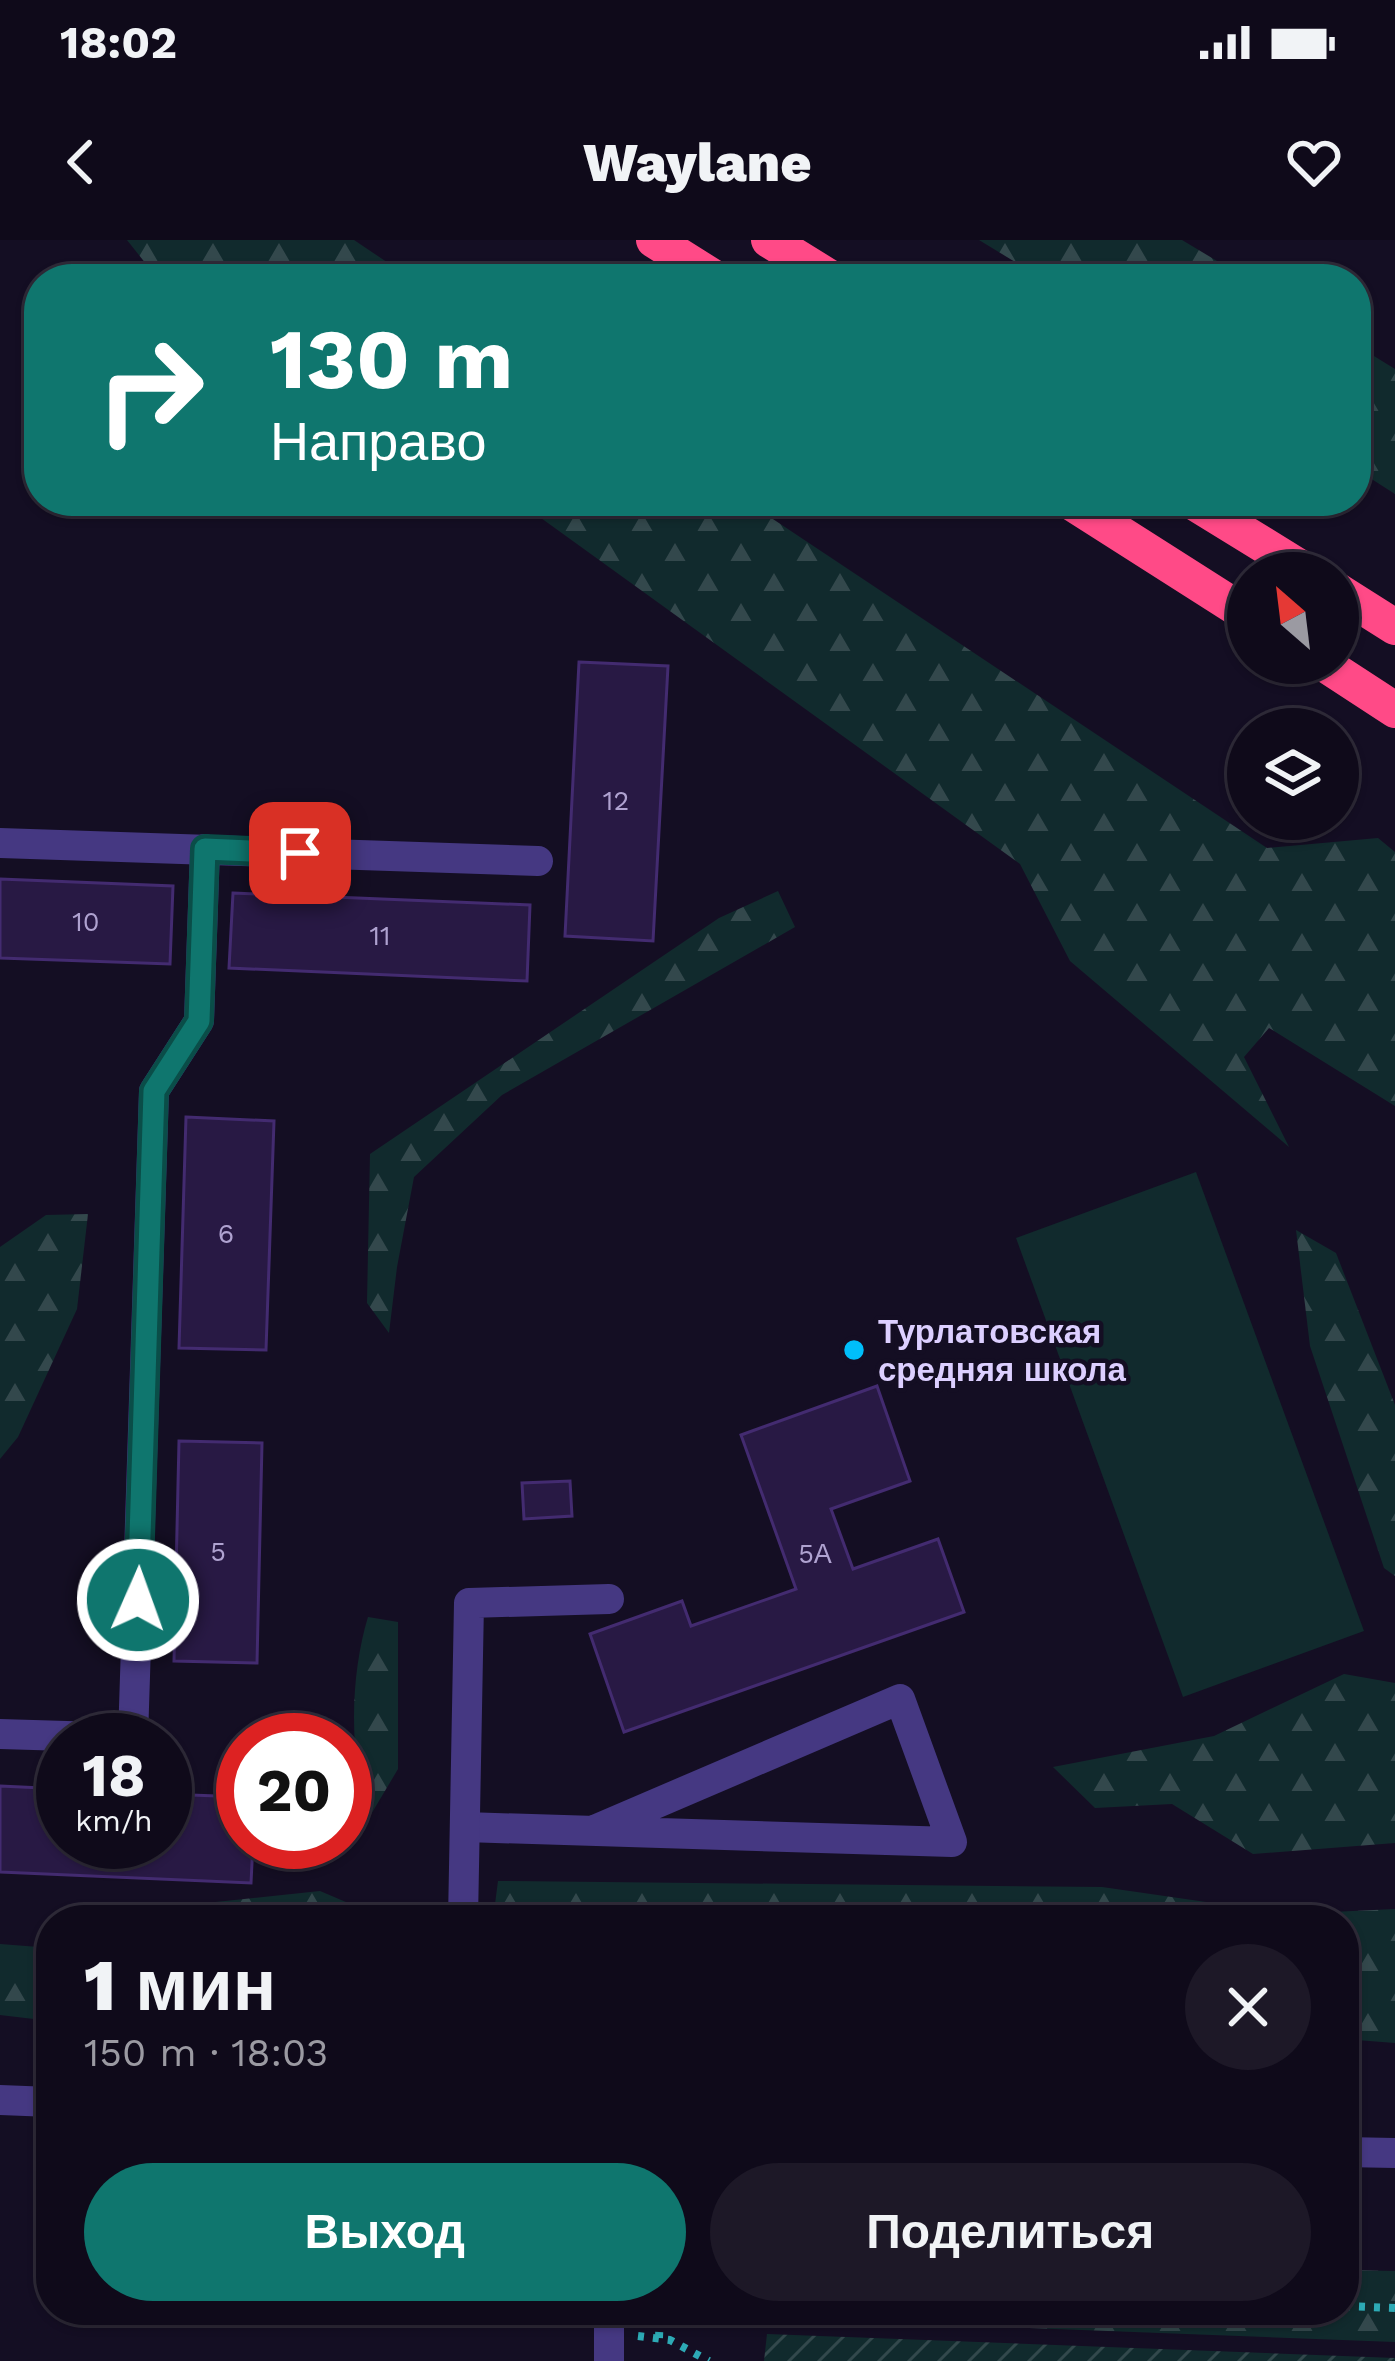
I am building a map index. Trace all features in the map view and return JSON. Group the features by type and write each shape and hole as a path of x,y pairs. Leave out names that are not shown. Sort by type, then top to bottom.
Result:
{"highway":[{"path":"654,240 692,264"},
{"path":"769,240 808,264"},
{"path":"1093,516 1227,602"},
{"path":"1216,516 1275,552"},
{"path":"1359,604 1395,627"},
{"path":"1355,684 1395,710"}],"street":[{"path":"0,843 538,861"},
{"path":"0,1734 134,1738 154,1091 199,1021 205,849"},
{"path":"463,1905 469,1603 609,1599"},
{"path":"465,1827 592,1831 930,1841 952,1842 900,1699 592,1831"},
{"path":"0,2100 36,2101"},
{"path":"1359,2152 1395,2153"}],"path":[{"path":"1359,2307 1395,2308"},
{"path":"659,2325 659,2339"},
{"path":"609,2334 670,2340 709,2361"}],"green space":[{"path":"127,240 354,240 390,264 146,264"},
{"path":"979,240 1182,240 1222,264 1018,264"},
{"path":"1371,354 1395,369 1395,494 1371,479"},
{"path":"537,516 769,516 1227,821 1227,840 1255,840 1267,848 1378,838 1395,852 1395,1106 1269,1028 1244,1057 1289,1147 1070,961 1020,864"},
{"path":"778,891 795,927 502,1095 414,1177 389,1333 367,1303 370,1154 719,918"},
{"path":"1196,1172 1364,1631 1183,1697 1016,1238"},
{"path":"88,1214 77,1309 18,1437 0,1459 0,1247 46,1215"},
{"path":"1296,1230 1336,1253 1395,1405 1395,1576 1384,1568 1310,1346"},
{"path":"368,1617 398,1622 398,1769 372,1813 372,1713 354,1713"},
{"path":"1344,1674 1395,1683 1395,1843 1253,1854 1172,1804 1095,1808 1053,1767 1214,1736"},
{"path":"498,1881 1102,1887 1227,1905 495,1905"},
{"path":"320,1891 353,1905 187,1905"},
{"path":"1395,1909 1395,2043 1359,2040 1359,1911"},
{"path":"0,1944 36,1947 36,2019 0,2015"},
{"path":"1359,2270 1395,2271 1395,2342 949,2325 1359,2325"},
{"path":"767,2334 1395,2358 1395,2361 764,2361"}],"building":[{"path":"579,662 668,666 653,941 565,936"},
{"path":"0,879 173,886 170,964 0,958"},
{"path":"233,893 530,905 527,981 229,968"},
{"path":"186,1117 274,1121 266,1350 179,1348"},
{"path":"877,1386 910,1481 831,1509 853,1569 938,1539 964,1612 624,1732 590,1634 682,1601 691,1626 796,1589 741,1435"},
{"path":"179,1441 262,1443 257,1663 174,1661"},
{"path":"570,1481 572,1516 524,1519 522,1483"},
{"path":"0,1786 36,1788 36,1869 192,1869 192,1795 216,1796 216,1869 252,1869 251,1883 0,1872"}],"place":[{"name":"Турлатовская средняя школа","path":"854,1350"}],"route":[{"path":"138,1600 154,1091 199,1021 205,849 300,853"}]}
